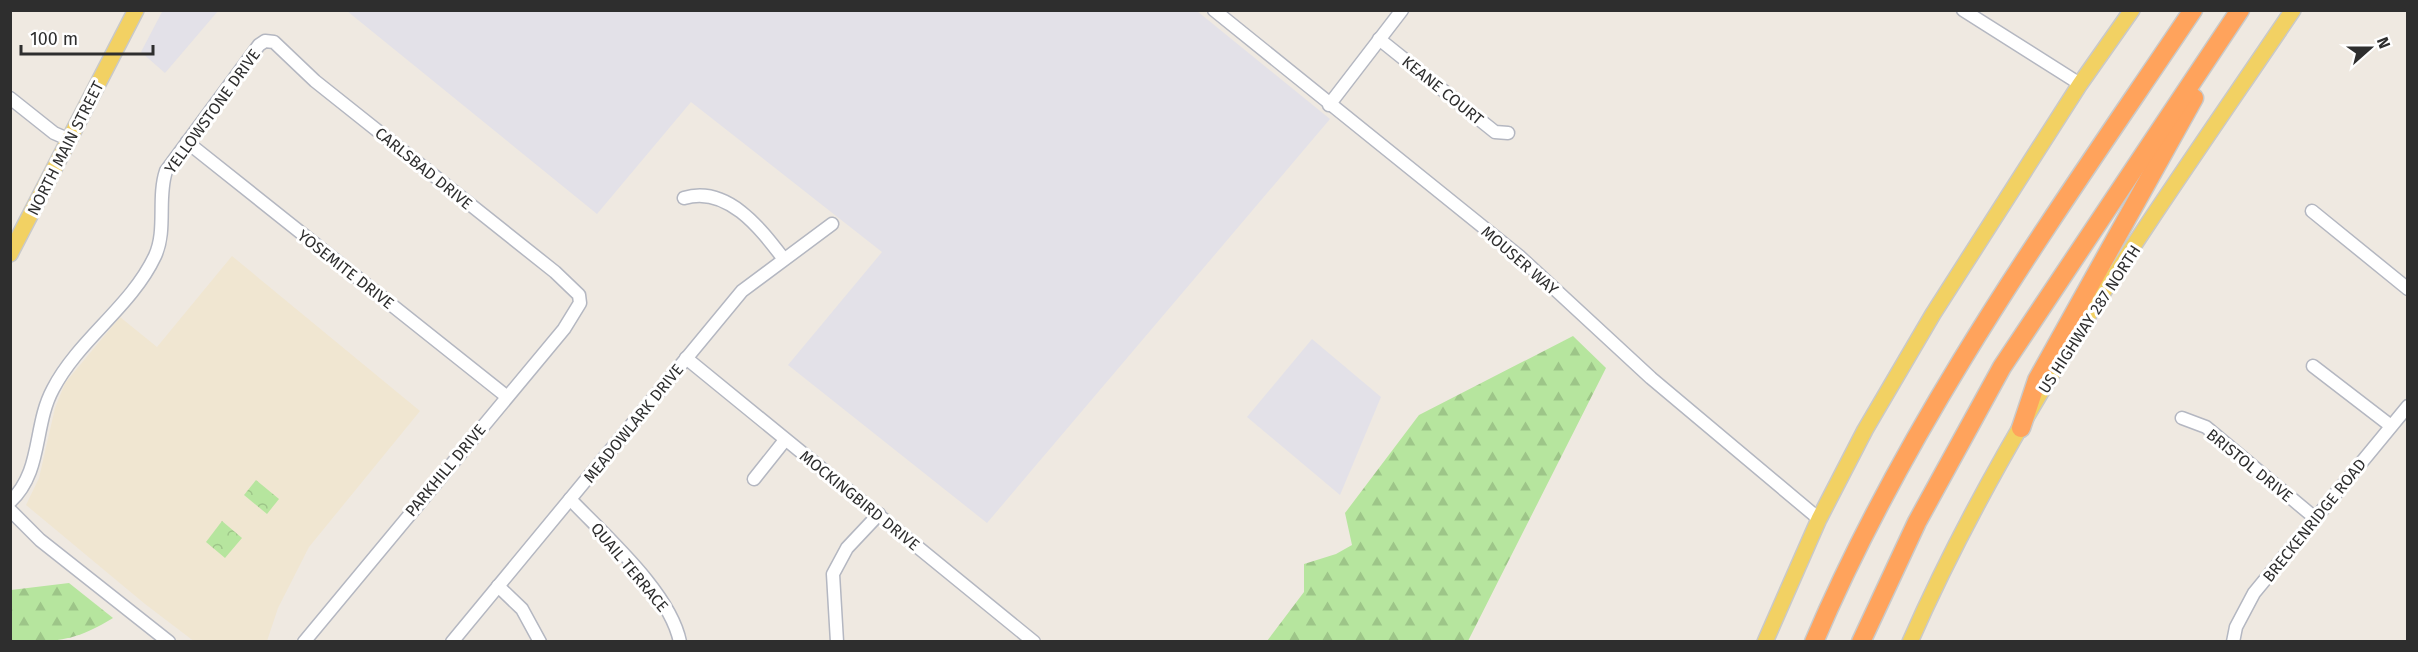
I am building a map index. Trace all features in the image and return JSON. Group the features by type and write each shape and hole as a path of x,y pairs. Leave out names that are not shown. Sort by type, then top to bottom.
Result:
{"highway":[{"path":"1814,642 1861,538 1960,359 2193,10"},
{"path":"1861,642 1917,522 2002,367 2240,10"},
{"path":"2020,428 2042,370 2162,153 2248,10"}],"main road":[{"name":"NORTH MAIN STREET","path":"10,254 136,10"},
{"path":"1765,642 1819,519 1865,430 1933,314 2080,84 2132,10"},
{"name":"US HIGHWAY 287 NORTH","path":"1910,642 1957,544 2020,428 2064,354 2292,10"}],"street":[{"name":"MOUSER WAY","path":"1214,10 1519,256 1651,378 1819,519"},
{"path":"1329,105 1402,10"},
{"path":"1963,10 2080,84"},
{"name":"KEANE COURT","path":"1379,39 1495,132 1508,133"},
{"name":"YELLOWSTONE DRIVE","path":"10,502 29,478 44,412 51,392 63,370 146,274 156,253 160,238 162,183 166,171 259,45 270,40"},
{"name":"CARLSBAD DRIVE","path":"270,40 315,81 555,272 579,295"},
{"path":"10,98 54,133 70,140"},
{"name":"YOSEMITE DRIVE","path":"187,142 506,396"},
{"path":"684,198 706,194 726,202 753,223 783,258"},
{"path":"2312,211 2408,289"},
{"name":"MEADOWLARK DRIVE","path":"452,642 742,291 783,258 832,224"},
{"name":"PARKHILL DRIVE","path":"304,642 506,396 564,329 580,303 579,295"},
{"name":"MOCKINGBIRD DRIVE","path":"686,358 1034,642"},
{"path":"2313,366 2391,426"},
{"name":"BRECKENRIDGE ROAD","path":"2233,642 2236,627 2254,593 2408,406"},
{"name":"BRISTOL DRIVE","path":"2182,418 2206,427 2315,518"},
{"path":"754,479 785,440"},
{"name":"QUAIL TERRACE","path":"570,499 619,549 665,604 680,642"},
{"path":"10,510 40,540 160,640"},
{"path":"837,642 833,574 847,548 879,514"},
{"path":"498,586 522,609 540,642"}],"shaded area":[{"path":"163,10 218,11 165,73 141,52"},
{"path":"347,11 1197,11 1330,119 987,523 788,365 882,252 691,102 597,214"},
{"path":"232,256 420,411 309,547 278,608 267,641 195,642 145,604 26,505 39,478 55,408 65,383 120,317 157,347"},
{"path":"1312,339 1381,397 1340,495 1247,417"}],"green space":[{"path":"1573,336 1606,368 1468,641 1267,641 1304,592 1304,564 1336,554 1352,545 1345,513 1419,415"},
{"path":"256,480 279,499 267,514 244,495"},
{"path":"222,521 242,538 225,558 206,542"},
{"path":"69,583 113,618 87,632 64,639 11,641 11,590"}]}
